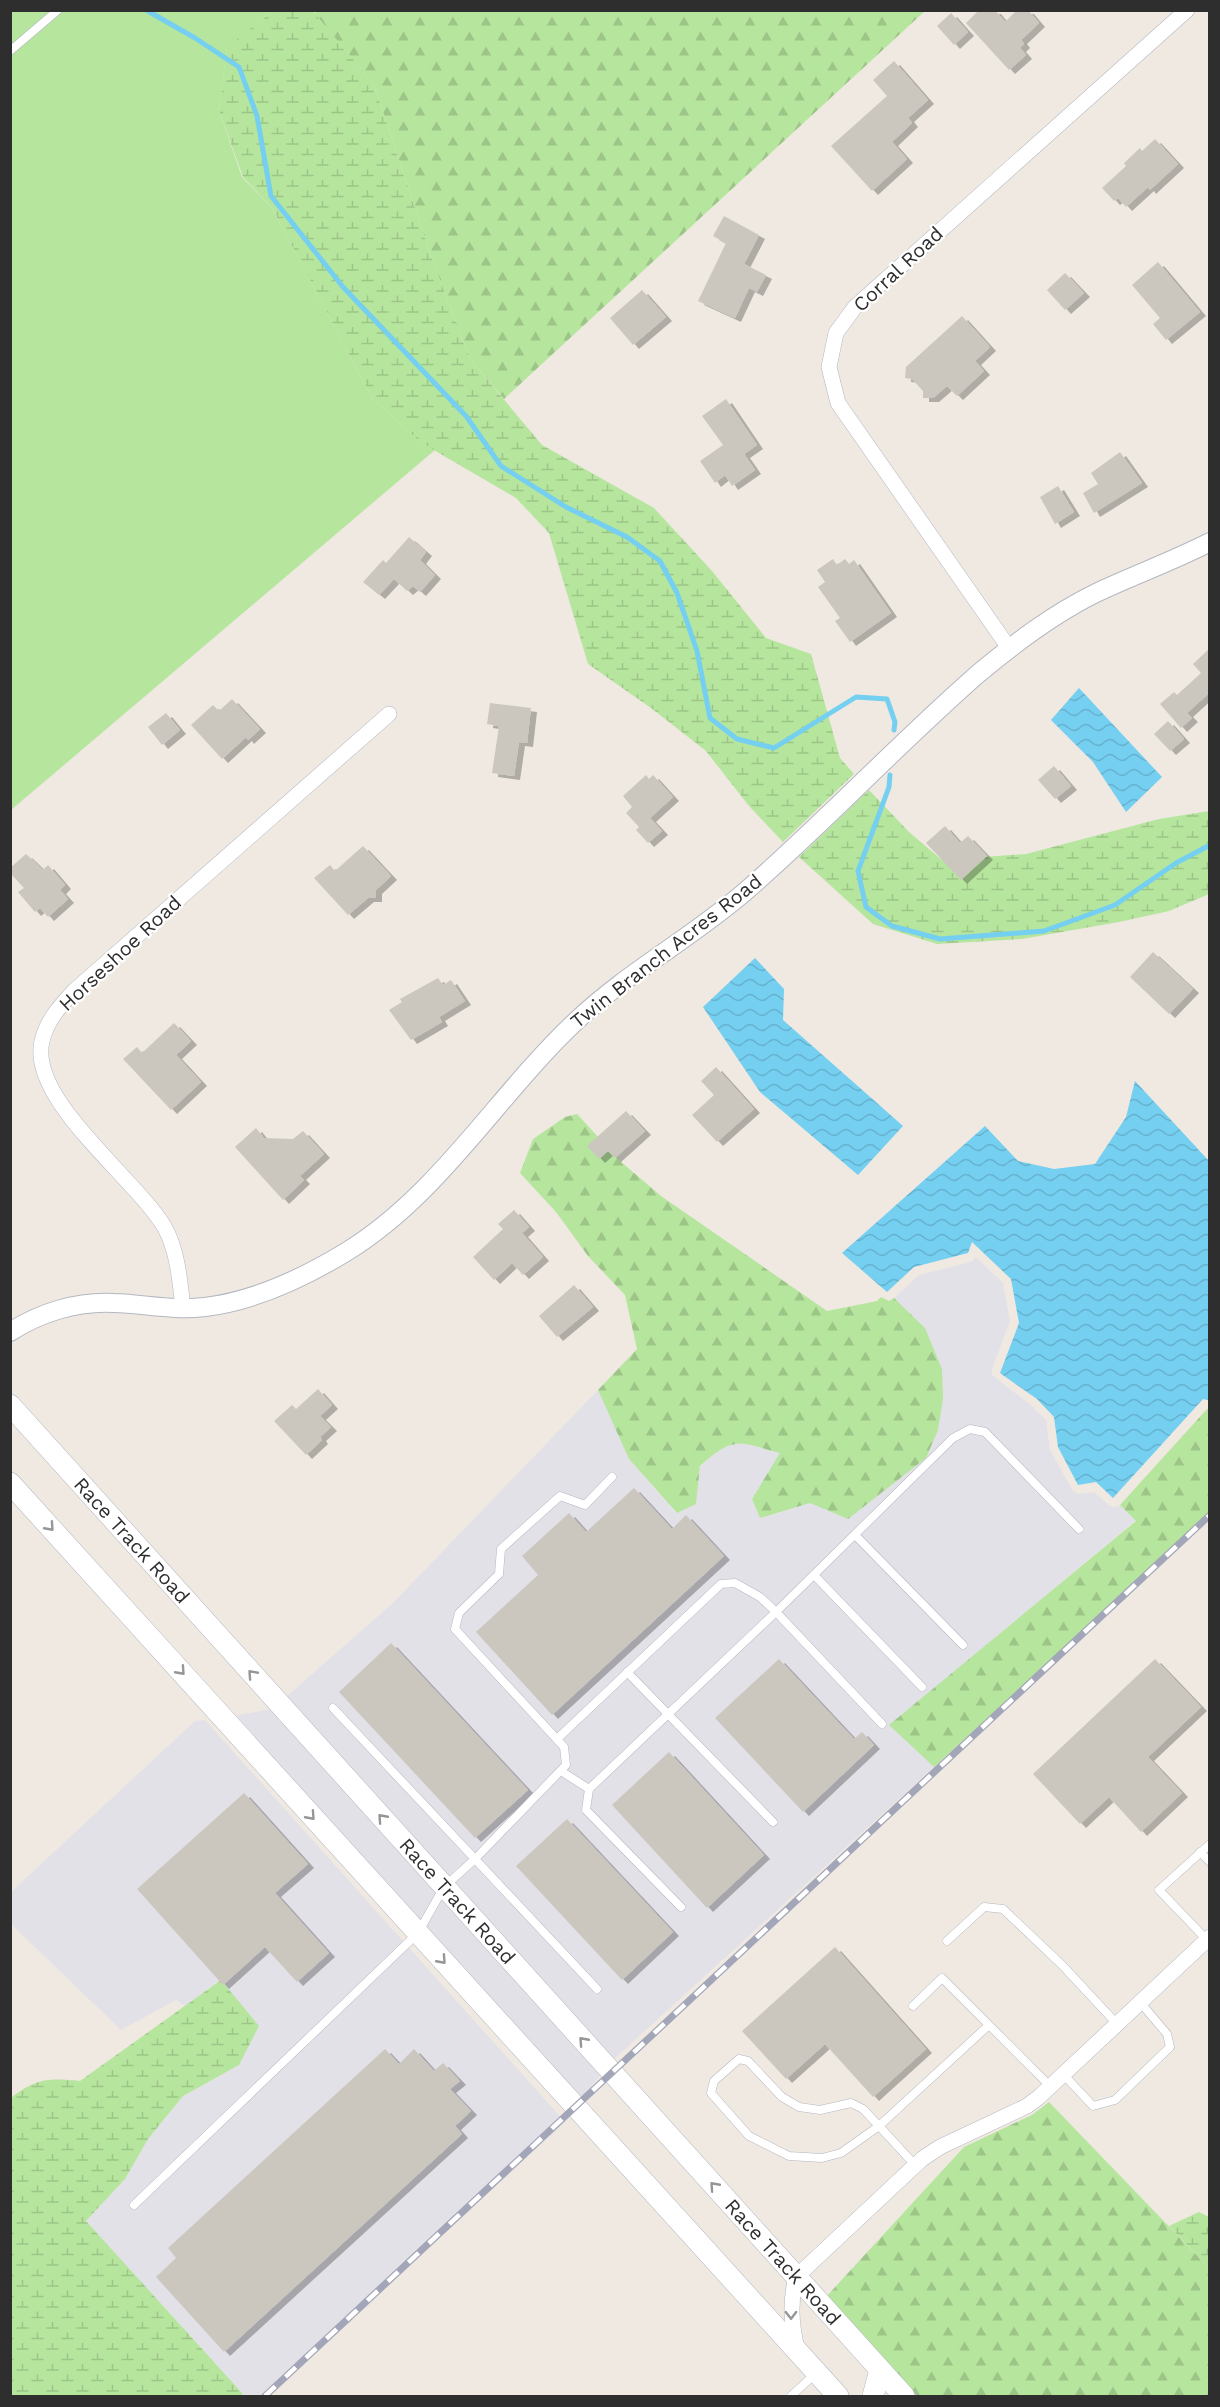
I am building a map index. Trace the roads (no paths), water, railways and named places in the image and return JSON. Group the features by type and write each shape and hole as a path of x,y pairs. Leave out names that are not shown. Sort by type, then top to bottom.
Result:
{"main road":[{"name":"Race Track Road","path":"10,1405 904,2397"},
{"path":"10,1483 838,2397"},
{"path":"873,2397 880,2370"}],"street":[{"name":"Corral Road","path":"1009,648 838,403 829,367 836,333 855,307 1187,10"},
{"name":"Twin Branch Acres Road","path":"10,1332 47,1313 93,1303 183,1309 223,1304 260,1293 318,1267 375,1232 433,1179 543,1055 589,1008 746,891 949,699 1009,648 1039,626 1086,599 1209,542"},
{"name":"Horseshoe Road","path":"183,1309 173,1246 165,1229 152,1209 63,1109 51,1091 45,1076 42,1042 48,1025 58,1008 74,991 389,714"},
{"path":"798,2352 791,2321 792,2295 796,2277 915,2165 940,2147 1027,2106 1208,1939"}],"lane":[{"path":"10,51 58,10"},
{"path":"681,1907 586,1810 589,1789 776,1612 953,1438 970,1429 985,1432 1079,1529"},
{"path":"134,2205 418,1934 444,1887 476,1859 566,1765 564,1747 455,1629 459,1613 499,1574 501,1550 560,1496 585,1504 612,1477"},
{"path":"855,1535 963,1646"},
{"path":"814,1575 922,1687"},
{"path":"557,1739 721,1584 735,1583 760,1597 776,1612 882,1724"},
{"path":"627,1672 773,1821"},
{"path":"333,1707 597,1989"},
{"path":"561,1771 589,1789"},
{"path":"1208,1939 1159,1890 1209,1844"},
{"path":"1200,1852 1209,1862"},
{"path":"947,1941 984,1907 1003,1909 1063,1966 1117,2024"},
{"path":"913,2006 942,1978 1050,2086"},
{"path":"1063,2074 1093,2106 1115,2100 1170,2047 1167,2034 1140,2002"},
{"path":"915,2165 879,2126 863,2109 851,2103 820,2110 799,2107 782,2097 748,2061 740,2059 714,2081 711,2093 749,2136 789,2156 822,2158 841,2153 879,2126 989,2025"},
{"path":"791,2397 816,2373"}],"water":[{"path":"1079,688 1162,777 1126,812 1093,762 1051,720"},
{"path":"755,958 784,989 783,1020 903,1126 858,1175 760,1092 703,1007"},
{"path":"1135,1081 1209,1161 1209,1400 1203,1399 1113,1498 1096,1482 1078,1485 1058,1447 1054,1417 1037,1399 1000,1373 1019,1323 1011,1279 972,1242 968,1253 914,1267 887,1292 842,1253 985,1126 1018,1161 1054,1169 1095,1164 1126,1117"}],"waterway":[{"path":"146,10 239,67 257,116 271,196 343,287 466,416 501,466 566,507 627,537 660,561 677,593 697,651 710,718 737,739 774,748 856,697 887,699 895,722 894,730"},
{"path":"890,775 889,787 858,871 866,907 892,926 940,939 1044,931 1115,905 1176,863 1210,845"}],"railway":[{"path":"265,2396 1210,1515"}]}
